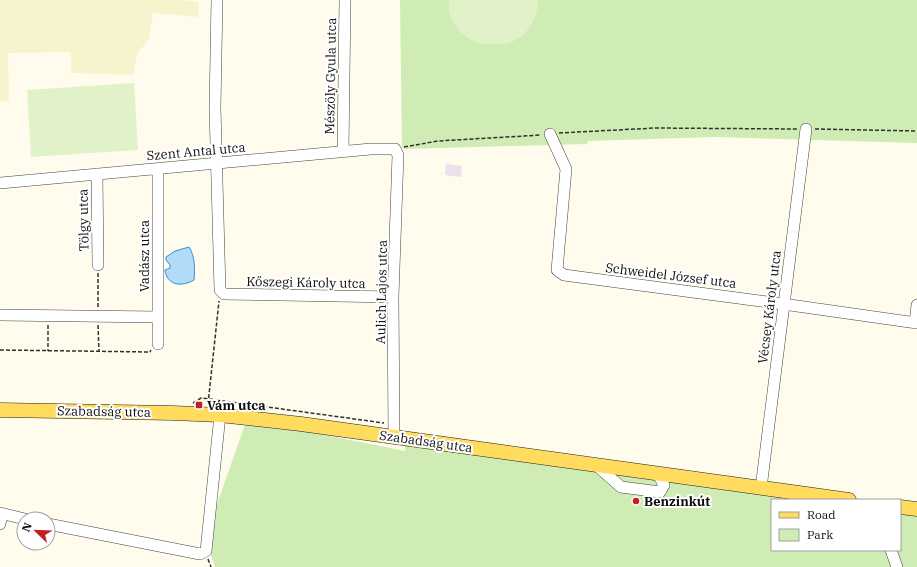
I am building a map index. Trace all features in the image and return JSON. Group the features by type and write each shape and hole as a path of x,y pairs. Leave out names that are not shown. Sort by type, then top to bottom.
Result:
{"main road":[{"name":"Szabadság utca","path":"0,410 138,412 214,415 302,424 394,430 596,465 842,499"},
{"path":"901,507 917,509"}],"street":[{"path":"217,0 215,108 220,290"},
{"name":"Mészöly Gyula utca","path":"343,152 344,0"},
{"name":"Vécsey Károly utca","path":"761,488 806,129"},
{"name":"Schweidel József utca","path":"550,134 566,169 557,270 564,275 916,325"},
{"name":"Szent Antal utca","path":"0,183 371,149 395,149"},
{"name":"Aulich Lajos utca","path":"394,430 393,297 398,155 395,149"},
{"name":"Vadász utca","path":"158,169 158,344"},
{"name":"Tölgy utca","path":"97,174 98,265"},
{"name":"Kőszegi Károly utca","path":"220,290 224,294 393,297"},
{"path":"916,325 917,305"},
{"path":"0,315 158,318"},
{"path":"56,526 200,554 206,551 214,415"},
{"path":"1,517 16,518"},
{"path":"891,551 897,567"}],"path":[{"path":"395,149 438,141 654,128 806,129 917,132"},
{"path":"98,265 99,351"},
{"path":"214,415 208,399 220,290"},
{"path":"47,316 48,351"},
{"path":"0,350 150,352 158,344"},
{"path":"201,398 394,430"}],"shaded area":[{"path":"0,0 183,0 199,2 198,17 153,13 149,39 137,54 133,75 71,73 71,52 8,53 9,101 0,102"},
{"path":"446,164 462,166 461,177 445,175"}],"green space":[{"path":"400,0 917,0 917,143 715,137 588,141 587,144 405,149 402,148"},
{"path":"449,0 538,0 538,6 531,25 527,31 517,39 502,44 482,44 466,36 453,22 449,13"},
{"path":"134,83 138,150 31,157 27,90"},
{"path":"247,419 405,451 405,443 823,499 771,499 771,551 901,551 901,509 917,511 917,567 215,567 205,538"}],"water":[{"path":"189,247 193,258 194,280 185,284 176,284 166,275 165,270 170,268 170,265 166,260 166,257 175,251"}],"place":[{"name":"Vám utca","path":"199,405"},
{"name":"Benzinkút","path":"636,501"}]}
